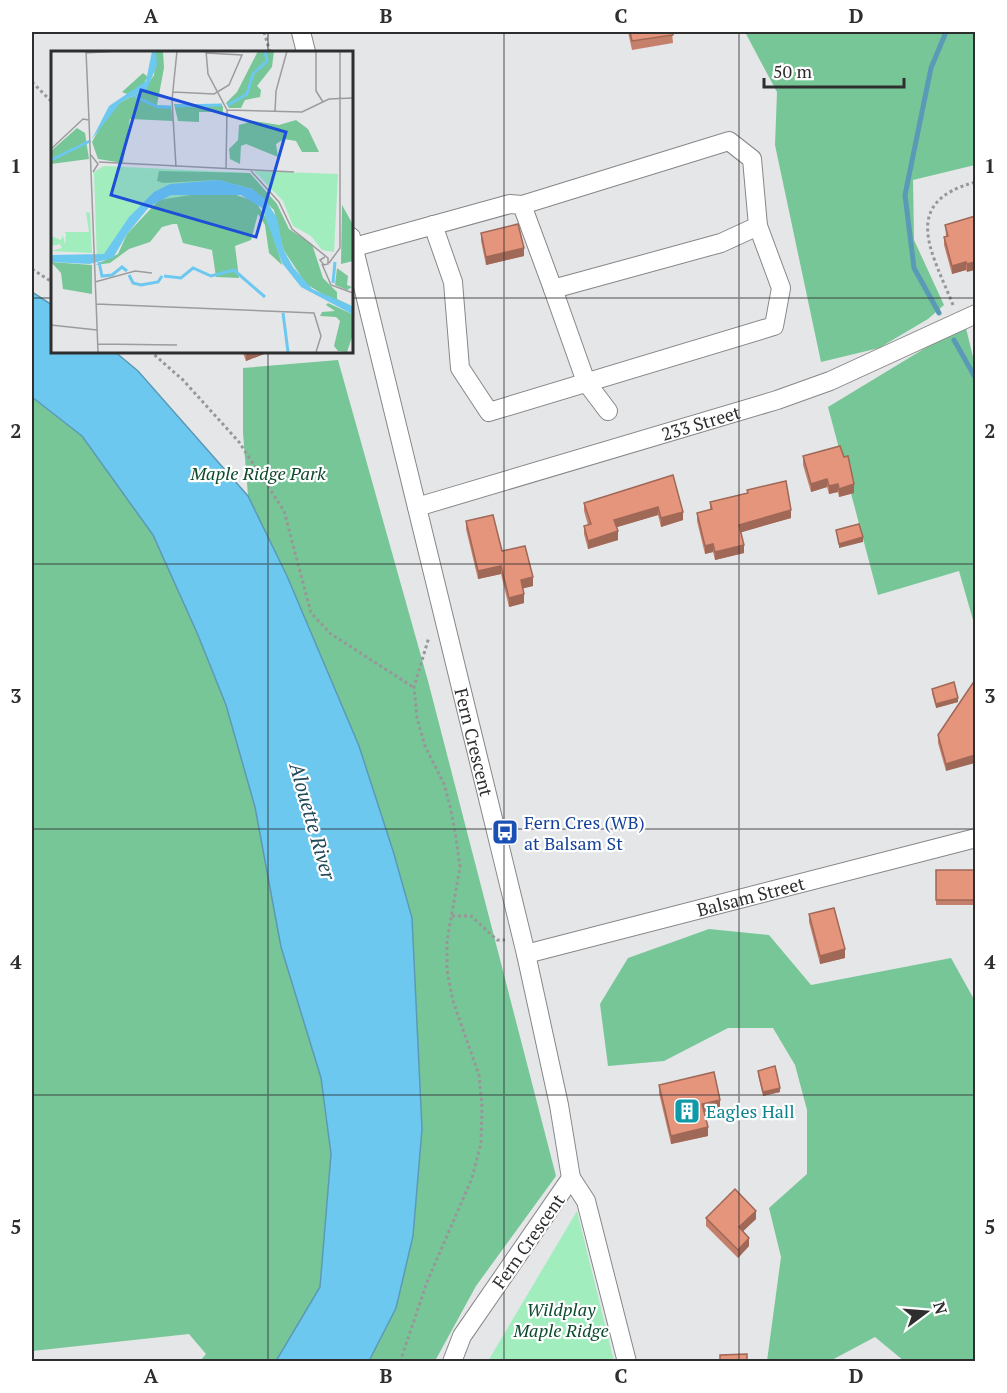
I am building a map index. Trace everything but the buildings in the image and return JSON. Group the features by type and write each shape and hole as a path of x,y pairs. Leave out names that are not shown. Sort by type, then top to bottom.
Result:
{"street":[{"path":"301,32 306,51"},
{"path":"352,244 510,204 522,205 729,141 752,159 758,226 781,288 774,326 489,412 460,368 453,282 433,225"},
{"path":"522,205 586,382 608,411"},
{"path":"553,289 721,243 758,226"},
{"name":"Fern Crescent","path":"352,244 526,954 559,1105 571,1178 462,1336 452,1362"},
{"name":"233 Street","path":"417,507 777,400 830,381 967,317"},
{"name":"Balsam Street","path":"526,954 975,838"},
{"path":"571,1178 586,1201 627,1362"}],"path":[{"path":"264,32 270,51"},
{"path":"32,82 51,101"},
{"path":"967,317 927,237 929,212 942,195 961,185 975,182"},
{"path":"32,269 51,281"},
{"path":"151,352 183,380 239,442 284,511 312,613 331,634 414,687"},
{"path":"400,1362 428,1282 472,1178 481,1143 482,1107 479,1075 453,1001 447,970 447,941 460,867 444,784 425,746 417,718 414,687 429,639 427,628"},
{"path":"452,916 471,916 497,940 507,941"}],"green space":[{"path":"745,32 975,32 975,165 913,180 914,240 944,305 928,319 879,348 821,362 775,145 777,92"},
{"path":"965,324 976,369 975,627 959,571 878,595 828,407"},
{"name":"Maple Ridge Park","path":"338,360 428,681 556,1176 476,1286 435,1361 369,1361 396,1308 413,1236 422,1129 412,918 359,746 248,496 243,433 243,368"},
{"path":"32,397 82,436 153,535 198,635 226,705 255,807 281,947 321,1078 331,1154 320,1287 276,1361 200,1361 206,1354 189,1334 32,1351"},
{"path":"709,929 769,935 811,985 951,958 975,1001 975,1361 904,1361 875,1337 830,1361 767,1361 781,1257 769,1208 807,1174 807,1110 795,1065 773,1028 728,1028 664,1061 608,1066 600,1004 628,958"},
{"name":"Wildplay Maple Ridge","path":"577,1211 614,1361 488,1361"}],"water":[{"name":"Alouette River","path":"32,292 51,304 51,352 115,352 138,371 248,496 287,576 359,746 412,918 422,1129 413,1236 396,1308 369,1361 276,1361 320,1287 331,1154 321,1078 281,947 255,807 226,705 198,635 153,535 82,436 32,397"}],"waterway":[{"path":"939,313 914,268 905,195 931,68 946,32"},
{"path":"954,340 976,379"}],"place":[{"name":"Fern Cres (WB) at Balsam St","path":"505,832"},
{"name":"Eagles Hall","path":"687,1111"}]}
